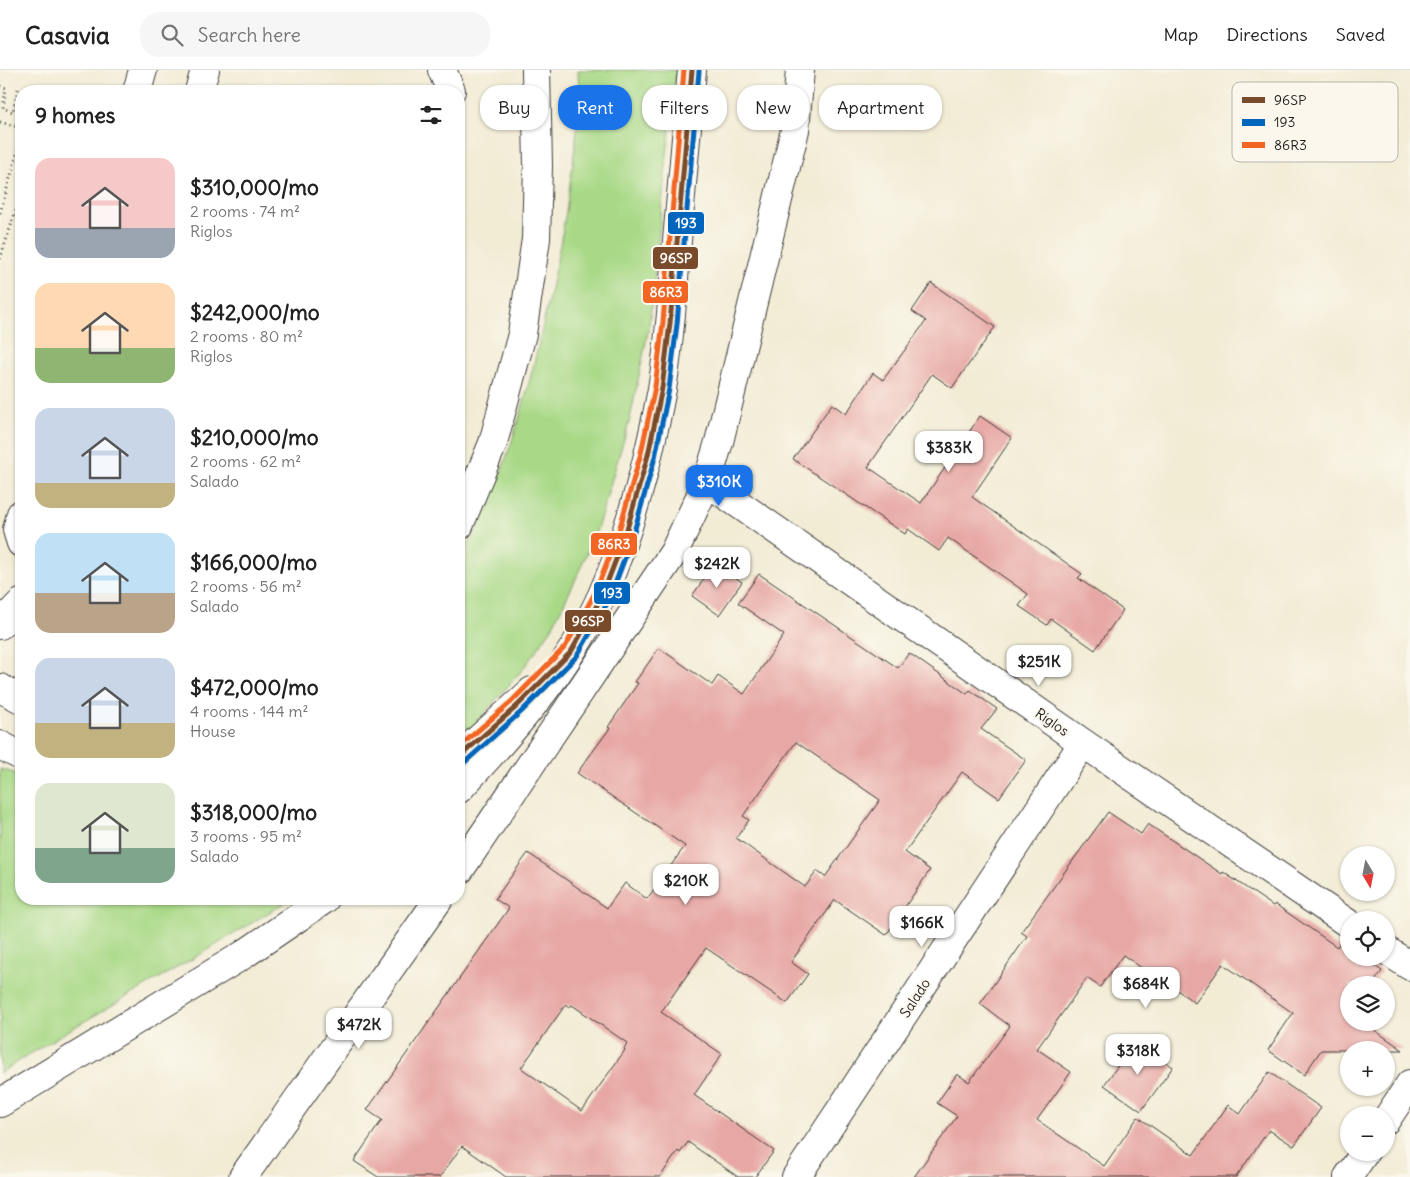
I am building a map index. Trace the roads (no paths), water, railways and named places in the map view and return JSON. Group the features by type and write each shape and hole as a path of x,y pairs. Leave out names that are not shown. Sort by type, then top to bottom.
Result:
{"main road":[{"path":"139,85 143,70"},
{"path":"201,85 205,70"},
{"path":"442,70 448,85"},
{"path":"465,511 493,443 522,334 536,239 538,166 536,70"},
{"path":"465,783 530,708 571,652 602,596 626,536 648,455 662,388 670,323 692,70"},
{"path":"465,862 674,552 707,482 719,442 795,130 800,70"},
{"name":"Riglos","path":"707,482 1083,743 1340,918"},
{"path":"0,625 15,609"},
{"path":"465,752 516,707 571,652"},
{"path":"0,688 15,696"},
{"name":"Salado","path":"796,1177 1083,743"},
{"path":"0,745 15,753"},
{"path":"0,1103 242,955 316,905"},
{"path":"243,1177 435,905"},
{"path":"1395,956 1410,966"},
{"path":"1395,1106 1410,1084"},
{"path":"1348,1177 1358,1161"}]}
